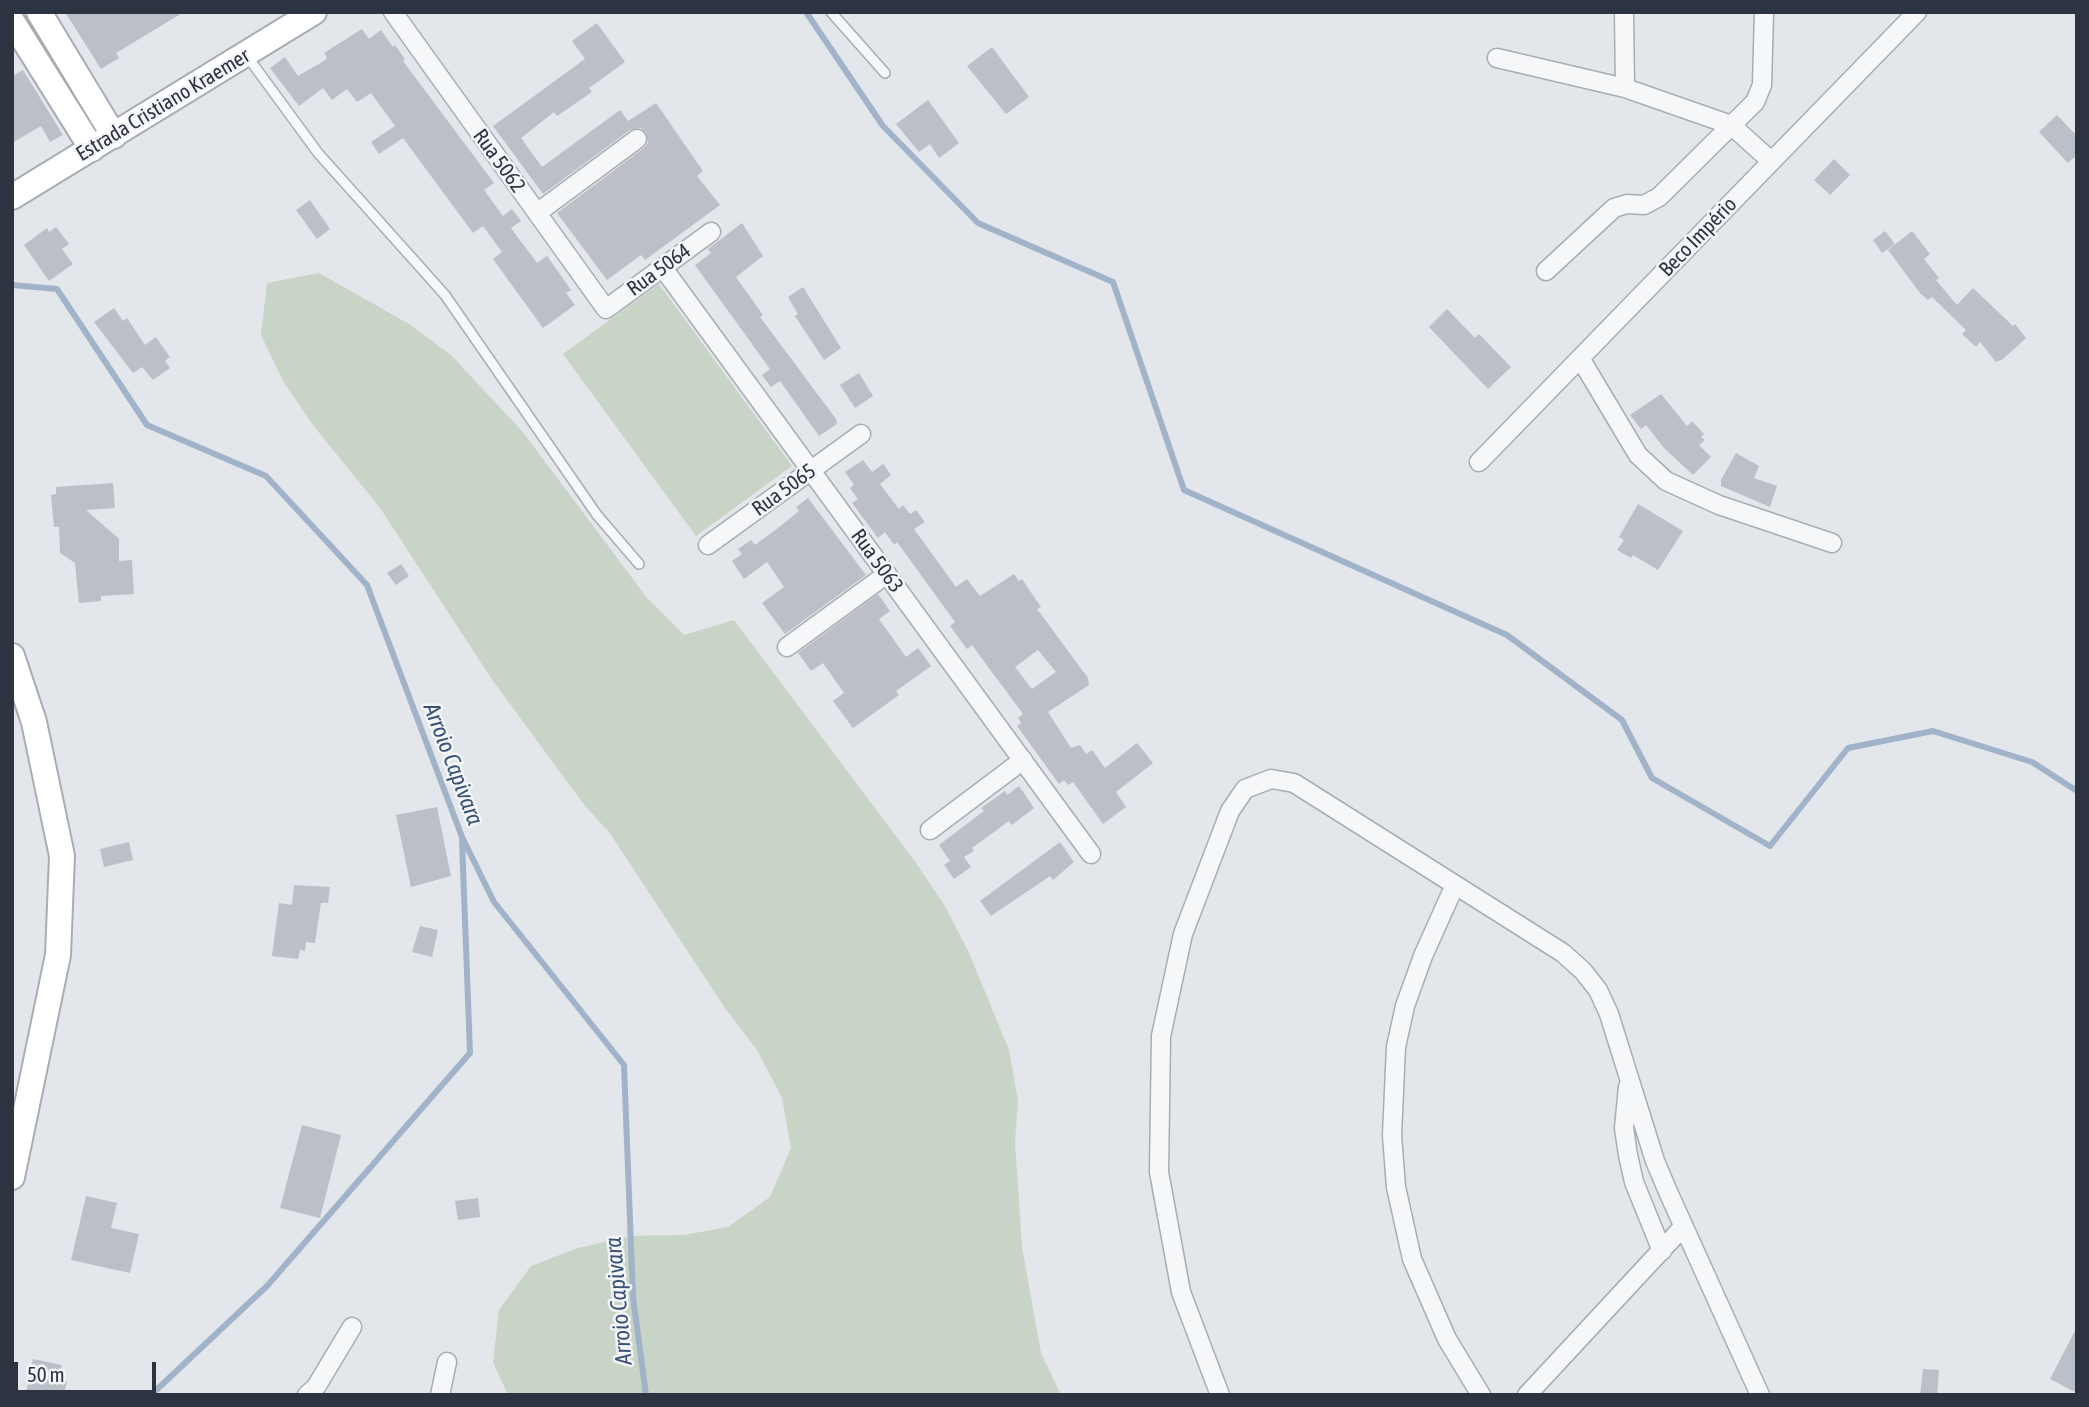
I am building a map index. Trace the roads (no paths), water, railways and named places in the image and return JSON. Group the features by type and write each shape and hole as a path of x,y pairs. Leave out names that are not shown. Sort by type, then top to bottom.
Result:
{"street":[{"path":"39,12 114,136"},
{"name":"Estrada Cristiano Kraemer","path":"12,197 314,12"},
{"name":"Rua 5062","path":"393,12 606,309"},
{"path":"1624,12 1625,88"},
{"path":"1546,271 1614,208 1626,204 1644,205 1658,197 1755,102 1762,85 1764,12"},
{"name":"Beco Império","path":"1479,462 1917,12"},
{"path":"12,21 92,149"},
{"path":"1497,58 1625,88 1731,125 1771,160"},
{"path":"537,213 637,139"},
{"name":"Rua 5064","path":"606,309 711,232"},
{"name":"Rua 5063","path":"663,268 1091,855"},
{"path":"1580,358 1638,455 1666,481 1718,505 1832,544"},
{"name":"Rua 5065","path":"708,545 861,434"},
{"path":"787,647 887,574"},
{"path":"12,656 34,722 62,856 58,955 12,1177"},
{"path":"930,830 1023,760"},
{"path":"1220,1395 1181,1292 1159,1172 1161,1036 1183,934 1230,811 1245,789 1257,782 1283,779 1294,783 1454,887 1563,953 1583,971 1598,990 1609,1014 1655,1161 1760,1395"},
{"path":"1454,887 1423,956 1405,1006 1396,1047 1392,1135 1396,1187 1412,1259 1447,1339 1481,1395"},
{"path":"1628,1080 1624,1128 1628,1154 1634,1182 1662,1251"},
{"path":"1527,1395 1684,1227"},
{"path":"307,1395 316,1387 352,1327"},
{"path":"440,1395 447,1362"}],"lane":[{"path":"831,12 885,73"},
{"path":"246,54 318,153 446,295 597,515 639,564"}],"waterway":[{"path":"806,12 883,126 978,223 1113,282 1184,490 1507,635 1622,720 1652,778 1770,846 1848,748 1933,731 2032,762 2077,791"},
{"name":"Arroio Capivara","path":"12,285 57,289 147,425 266,476 367,585 462,837 494,902 624,1065 633,1297 646,1395"},
{"path":"151,1395 267,1286 470,1053 462,840"}]}
